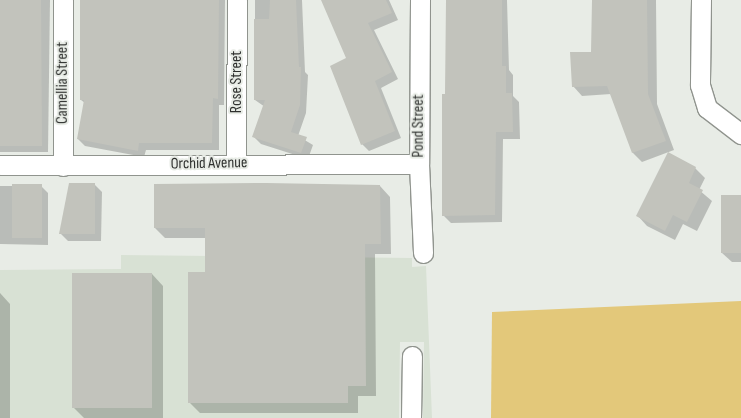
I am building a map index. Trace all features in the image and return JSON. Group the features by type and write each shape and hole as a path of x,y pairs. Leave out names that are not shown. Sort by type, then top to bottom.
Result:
{"street":[{"name":"Camellia Street","path":"62,166 63,0"},
{"name":"Rose Street","path":"236,164 237,0"},
{"name":"Pond Street","path":"420,0 419,164 423,253"},
{"path":"701,0 700,85 707,108 741,134"},
{"name":"Orchid Avenue","path":"0,165 419,164"},
{"path":"411,418 412,356"}],"shaded area":[{"path":"121,255 412,258 412,267 426,266 432,418 423,418 424,342 400,342 399,418 0,418 0,270 121,269"},
{"path":"741,301 741,418 491,418 492,312"}],"building":[{"path":"0,0 41,0 42,146 0,146"},
{"path":"80,0 219,0 218,99 213,98 212,143 139,143 138,151 77,139 84,100 80,100"},
{"path":"270,0 296,0 299,67 301,67 300,105 291,132 307,137 301,153 252,137 265,100 254,100 254,19 269,19"},
{"path":"321,0 386,0 392,13 368,23 392,72 375,81 395,131 361,145 330,66 346,58"},
{"path":"446,0 502,0 502,66 506,66 506,93 512,93 513,132 496,132 495,215 442,216 442,94 445,94"},
{"path":"592,0 647,0 648,94 666,141 632,153 607,86 572,87 570,52 591,52"},
{"path":"668,152 696,167 689,183 703,190 687,222 673,215 665,231 636,216"},
{"path":"69,183 95,183 95,234 59,234"},
{"path":"12,184 42,184 42,238 12,238"},
{"path":"154,184 380,185 381,244 365,244 366,386 348,386 348,403 188,403 188,272 205,272 205,228 154,228"},
{"path":"721,195 741,195 741,253 721,253"},
{"path":"72,273 152,273 152,408 72,408"}]}
